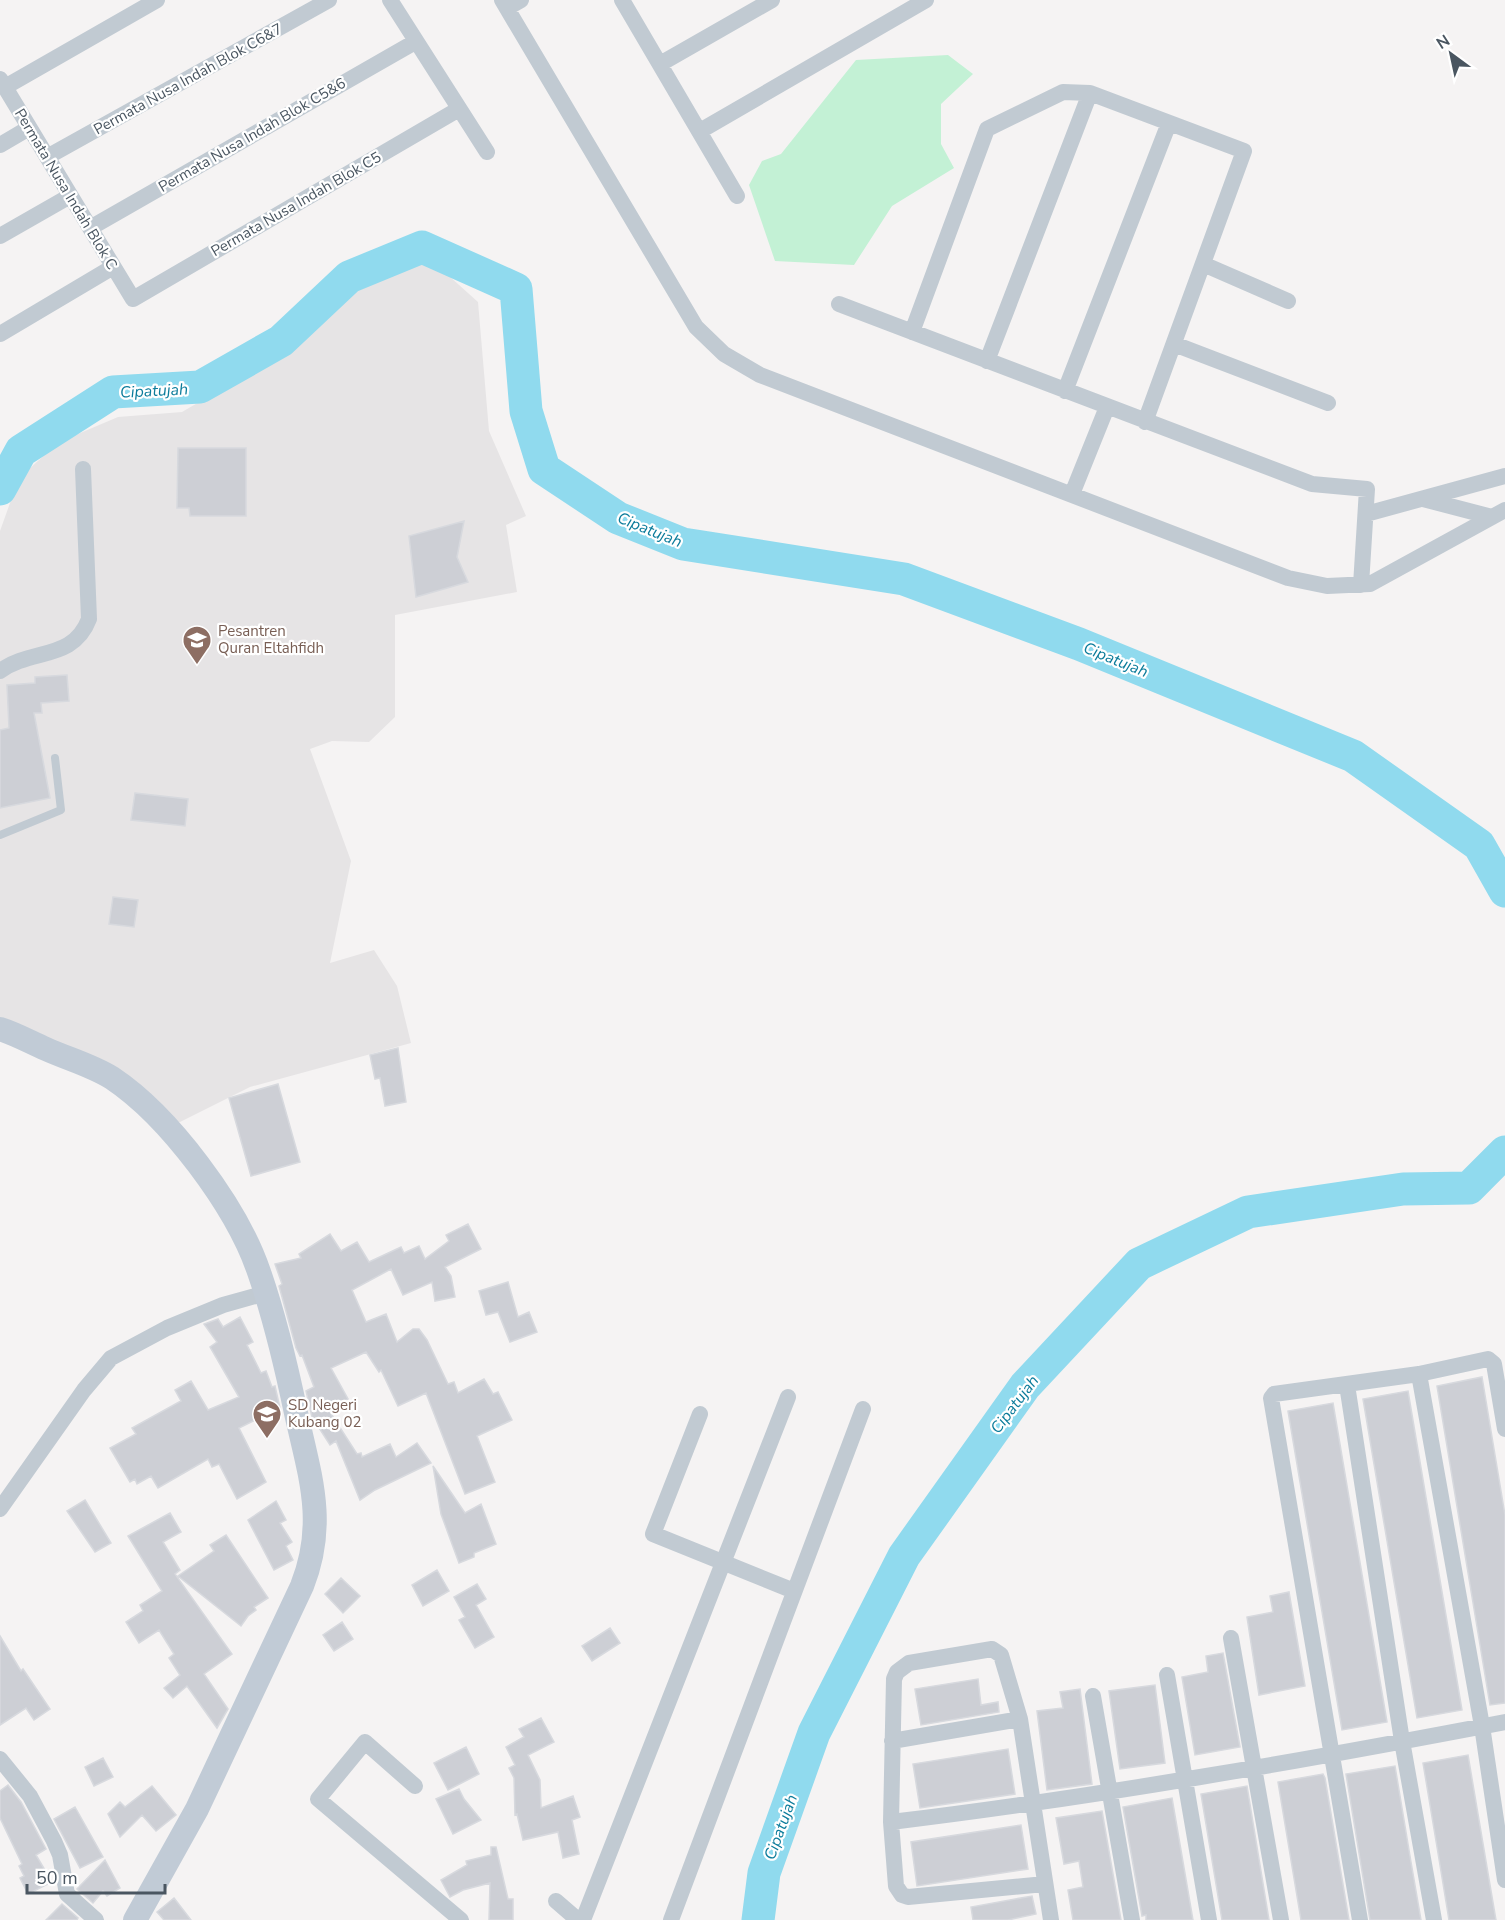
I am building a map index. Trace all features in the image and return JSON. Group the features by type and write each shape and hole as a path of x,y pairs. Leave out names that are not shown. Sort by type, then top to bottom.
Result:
{"street":[{"path":"2,83 157,0"},
{"name":"Permata Nusa Indah Blok C6&7","path":"47,157 329,0"},
{"path":"390,0 487,152"},
{"path":"622,0 737,196"},
{"path":"660,64 772,0"},
{"path":"700,132 926,0"},
{"path":"510,3 696,327 724,354 760,375 1288,578 1327,586 1370,584 1499,514"},
{"name":"Permata Nusa Indah Blok C5&6","path":"90,228 415,42"},
{"name":"Permata Nusa Indah Blok C","path":"2,83 133,299"},
{"path":"912,332 987,129 1063,92 1090,93 1244,151 1145,422"},
{"path":"987,361 1090,93"},
{"name":"Permata Nusa Indah Blok C5","path":"133,299 459,109"},
{"path":"1065,391 1169,123"},
{"path":"0,146 29,128"},
{"path":"0,236 70,196"},
{"path":"1203,264 1288,301"},
{"path":"0,333 113,267"},
{"path":"839,304 1312,484 1367,489 1361,585"},
{"path":"1174,344 1328,403"},
{"path":"1072,494 1107,407"},
{"path":"0,670 12,663 68,647 83,635 89,619 83,469"},
{"path":"1365,514 1505,476"},
{"path":"1422,499 1499,514"},
{"path":"4,1026 98,1070 136,1096 166,1126 232,1215 247,1244 266,1293 286,1367 315,1503 317,1526 312,1560 197,1809 135,1920"},
{"path":"0,1509 84,1390 111,1358 166,1328 223,1305 266,1293"},
{"path":"1360,1920 1330,1755 1271,1398 1274,1394 1419,1374 1491,1360 1494,1364 1505,1429"},
{"path":"1419,1374 1482,1726 1505,1880"},
{"path":"1347,1385 1402,1741 1434,1920"},
{"path":"583,1920 788,1397"},
{"path":"671,1920 863,1408"},
{"path":"700,1414 653,1534 794,1592"},
{"path":"1231,1638 1252,1768 1281,1920"},
{"path":"1046,1884 908,1897 902,1895 896,1886 891,1822 892,1741 894,1679 902,1667 986,1648 992,1648 1001,1655 1020,1719 1032,1805 1046,1884 1051,1920"},
{"path":"1167,1675 1209,1920"},
{"path":"1093,1696 1132,1920"},
{"path":"892,1741 1020,1719"},
{"path":"891,1822 1032,1805 1109,1790 1185,1780 1330,1755 1505,1722"},
{"path":"415,1786 365,1742 318,1799 461,1920"},
{"path":"0,1759 30,1796 54,1840 60,1855 67,1894 96,1920"},
{"path":"556,1901 578,1920"}],"lane":[{"path":"0,835 61,810 55,758"}],"shaded area":[{"name":"Pesantren Quran Eltahfidh","path":"390,260 439,267 478,302 489,431 526,516 506,525 517,592 395,615 395,717 369,742 332,741 310,749 351,861 330,963 374,950 397,986 411,1043 250,1087 172,1126 107,1069 0,1029 0,531 19,478 59,442 118,417 182,412 301,343 362,270"}],"green space":[{"path":"948,55 973,74 941,104 941,144 954,168 892,206 854,265 775,261 749,185 762,161 781,154 856,60"}],"building":[{"path":"178,448 246,448 246,516 190,516 189,508 177,508"},
{"path":"464,521 457,557 468,582 416,597 409,536"},
{"path":"67,675 69,701 41,703 42,713 34,713 50,798 0,808 0,730 9,728 7,685 35,683 35,677"},
{"path":"135,793 188,799 185,826 131,820"},
{"path":"113,897 138,900 134,927 109,924"},
{"path":"398,1048 406,1102 385,1106 380,1078 375,1079 370,1055"},
{"path":"278,1084 300,1162 251,1176 229,1098"},
{"path":"468,1224 481,1249 445,1267 451,1276 455,1297 435,1301 432,1282 403,1295 391,1269 352,1290 366,1322 386,1314 397,1342 413,1329 419,1329 427,1340 448,1384 454,1382 458,1393 484,1379 493,1394 498,1392 512,1420 477,1436 495,1482 465,1494 426,1393 398,1406 381,1370 379,1372 366,1352 331,1368 348,1399 328,1409 357,1454 361,1453 362,1457 390,1444 396,1457 417,1443 431,1463 375,1490 360,1500 336,1441 330,1445 312,1417 306,1391 314,1387 302,1355 300,1356 296,1348 279,1286 282,1284 275,1264 301,1258 299,1254 330,1234 341,1251 357,1242 369,1262 401,1247 404,1253 419,1246 425,1259 449,1241 446,1235"},
{"path":"508,1282 518,1317 529,1312 537,1332 510,1342 498,1312 486,1315 479,1291"},
{"path":"240,1317 253,1342 247,1345 261,1373 266,1371 272,1387 275,1386 280,1408 239,1428 266,1482 237,1499 219,1464 212,1467 208,1459 158,1488 151,1476 137,1484 135,1479 130,1482 110,1448 136,1434 132,1428 181,1401 175,1390 191,1381 208,1410 239,1397 210,1347 217,1342 204,1324 218,1319 223,1327"},
{"path":"1482,1377 1505,1515 1505,1703 1490,1705 1437,1386"},
{"path":"1408,1391 1462,1710 1417,1718 1363,1399"},
{"path":"1333,1403 1387,1722 1342,1730 1288,1411"},
{"path":"433,1466 465,1513 481,1504 496,1544 474,1553 474,1557 459,1563 441,1514"},
{"path":"85,1500 111,1543 95,1552 67,1511"},
{"path":"276,1501 286,1520 280,1523 292,1542 286,1546 293,1560 274,1570 248,1520"},
{"path":"170,1513 181,1532 163,1542 180,1570 175,1574 232,1654 204,1674 228,1709 217,1728 187,1686 173,1698 164,1688 180,1675 169,1658 174,1654 159,1630 139,1643 126,1622 143,1611 140,1605 162,1591 128,1536"},
{"path":"226,1535 268,1598 254,1607 256,1610 241,1626 178,1576 214,1551 210,1545"},
{"path":"437,1570 449,1591 423,1606 412,1585"},
{"path":"341,1578 360,1596 343,1613 325,1594"},
{"path":"477,1584 486,1599 476,1605 494,1637 475,1648 459,1620 465,1617 454,1597"},
{"path":"1289,1592 1305,1686 1259,1695 1247,1617 1273,1612 1270,1596"},
{"path":"342,1622 353,1639 334,1651 323,1635"},
{"path":"610,1628 620,1643 592,1661 582,1646"},
{"path":"0,1636 21,1671 23,1669 50,1709 34,1720 26,1708 0,1725"},
{"path":"1223,1653 1240,1747 1195,1755 1182,1677 1208,1672 1206,1656"},
{"path":"978,1679 981,1705 998,1702 999,1712 921,1725 915,1689"},
{"path":"1155,1685 1165,1763 1120,1769 1109,1691"},
{"path":"1080,1689 1092,1784 1047,1790 1037,1711 1063,1708 1060,1692"},
{"path":"541,1718 554,1742 528,1755 540,1780 541,1808 573,1796 580,1817 572,1820 579,1854 563,1858 558,1832 523,1840 517,1814 515,1815 514,1778 509,1768 515,1765 506,1747 524,1737 519,1729"},
{"path":"466,1747 479,1774 448,1790 434,1763"},
{"path":"1008,1749 1015,1794 920,1808 913,1764"},
{"path":"1468,1755 1496,1920 1449,1920 1423,1763"},
{"path":"103,1758 113,1777 94,1786 85,1767"},
{"path":"1395,1766 1421,1920 1370,1920 1346,1774"},
{"path":"1323,1774 1349,1920 1301,1920 1278,1782"},
{"path":"8,1785 21,1802 46,1849 36,1855 52,1882 28,1894 20,1878 24,1876 19,1866 22,1864 0,1818 0,1791"},
{"path":"152,1786 176,1815 156,1831 142,1815 120,1837 108,1814 120,1802 125,1807"},
{"path":"1247,1786 1269,1920 1222,1920 1201,1794"},
{"path":"459,1789 481,1820 453,1834 436,1799"},
{"path":"1172,1798 1193,1920 1146,1920 1146,1915 1142,1916 1123,1807"},
{"path":"75,1807 103,1857 80,1868 54,1819"},
{"path":"1102,1811 1121,1920 1073,1920 1068,1890 1083,1887 1079,1861 1064,1864 1056,1818"},
{"path":"1021,1825 1028,1869 917,1886 911,1842"},
{"path":"491,1847 496,1847 508,1899 513,1899 513,1920 489,1920 490,1883 463,1890 450,1897 441,1880 467,1865 466,1861 491,1855"},
{"path":"105,1860 120,1888 107,1896 103,1891 93,1903 77,1889"},
{"path":"1032,1896 1036,1914 1008,1920 973,1920 971,1907"},
{"path":"174,1898 191,1920 164,1920 157,1912"},
{"path":"62,1904 78,1918 77,1920 46,1920"}],"waterway":[{"name":"Cipatujah","path":"0,489 21,451 113,392 200,387 281,341 349,277 422,247 516,289 526,411 544,469 618,518 683,544 904,579 1079,644 1353,756 1479,845 1505,891"},
{"name":"Cipatujah","path":"758,1920 764,1873 814,1733 904,1556 1025,1386 1139,1264 1248,1212 1403,1189 1469,1188 1505,1152"}],"place":[{"name":"Pesantren Quran Eltahfidh","path":"197,666"},
{"name":"SD Negeri Kubang 02","path":"267,1440"}]}
